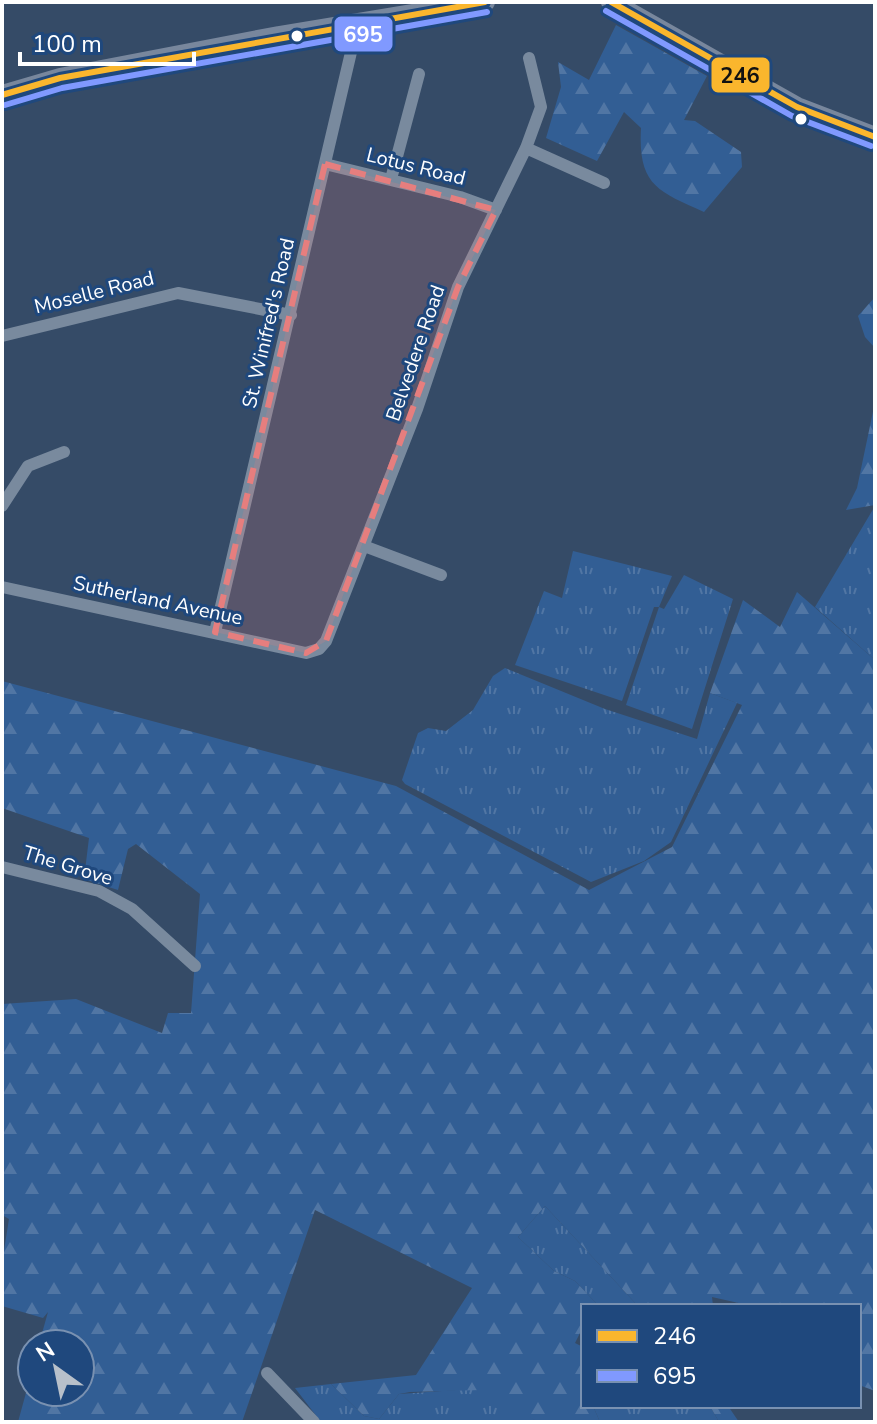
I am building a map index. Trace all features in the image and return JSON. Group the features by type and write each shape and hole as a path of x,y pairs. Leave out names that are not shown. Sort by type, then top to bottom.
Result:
{"main road":[{"path":"2,95 60,78 351,22 485,2"},
{"path":"611,2 797,107 875,137"}],"street":[{"name":"St. Winifred's Road","path":"215,632 352,48 351,22"},
{"name":"Belvedere Road","path":"306,653 319,649 326,641 417,409 458,287 526,148 541,107 529,58"},
{"path":"391,179 419,74"},
{"path":"526,148 604,183"},
{"name":"Lotus Road","path":"325,164 391,179 496,210"},
{"name":"Moselle Road","path":"2,336 178,293 291,315"},
{"path":"2,506 28,466 64,452"},
{"path":"364,546 441,575"},
{"name":"Sutherland Avenue","path":"2,587 306,653"},
{"name":"The Grove","path":"2,867 99,891 132,909 195,966"},
{"path":"267,1373 314,1422"}],"highlighted area":[{"path":"325,164 496,210 458,287 326,641 306,653 215,632"}],"green space":[{"path":"616,25 707,76 684,120 695,121 741,152 742,167 704,212 673,198 653,183 643,162 641,128 624,112 597,161 546,138 561,87 558,62 589,80"},
{"path":"875,297 875,348 865,337 858,316"},
{"path":"875,402 875,505 846,510 857,488"},
{"path":"875,506 875,660 815,607"},
{"path":"573,551 672,576 659,607 654,607 622,701 515,665 544,591 562,598"},
{"path":"684,575 733,599 692,729 626,705 659,607 664,609"},
{"path":"797,592 875,660 875,1391 861,1386 861,1304 743,1304 712,1297 713,1304 636,1304 545,1206 518,1237 554,1271 575,1281 597,1304 581,1304 581,1331 575,1343 581,1346 581,1408 594,1408 600,1422 538,1422 481,1390 399,1394 379,1419 364,1416 331,1384 416,1375 472,1288 315,1210 242,1422 18,1422 22,1408 96,1408 96,1328 44,1328 48,1312 43,1318 2,1306 2,1263 9,1219 2,1215 2,1004 76,999 162,1033 168,1013 191,1013 200,894 136,844 128,849 118,890 84,879 89,838 2,808 2,681 396,786 589,890 672,847 742,705 710,693 743,600 780,627"},
{"path":"505,668 605,709 697,739 710,693 737,703 671,842 644,861 591,882 405,784 402,780 418,733 428,728 446,731 473,710 493,676"},
{"path":"545,1206 636,1304 597,1304 575,1281 554,1271 518,1237"},
{"path":"331,1384 364,1416 379,1419 399,1394 485,1388 538,1422 321,1422 295,1388"},
{"path":"594,1408 711,1408 719,1422 600,1422"},
{"path":"711,1408 729,1408 739,1422 719,1422"}],"transit line":[{"name":"246","path":"2,95 60,78 485,2"},
{"name":"246","path":"611,2 797,107 875,137"},
{"name":"695","path":"606,11 792,116 871,146"},
{"name":"695","path":"5,105 62,88 487,12"}]}
